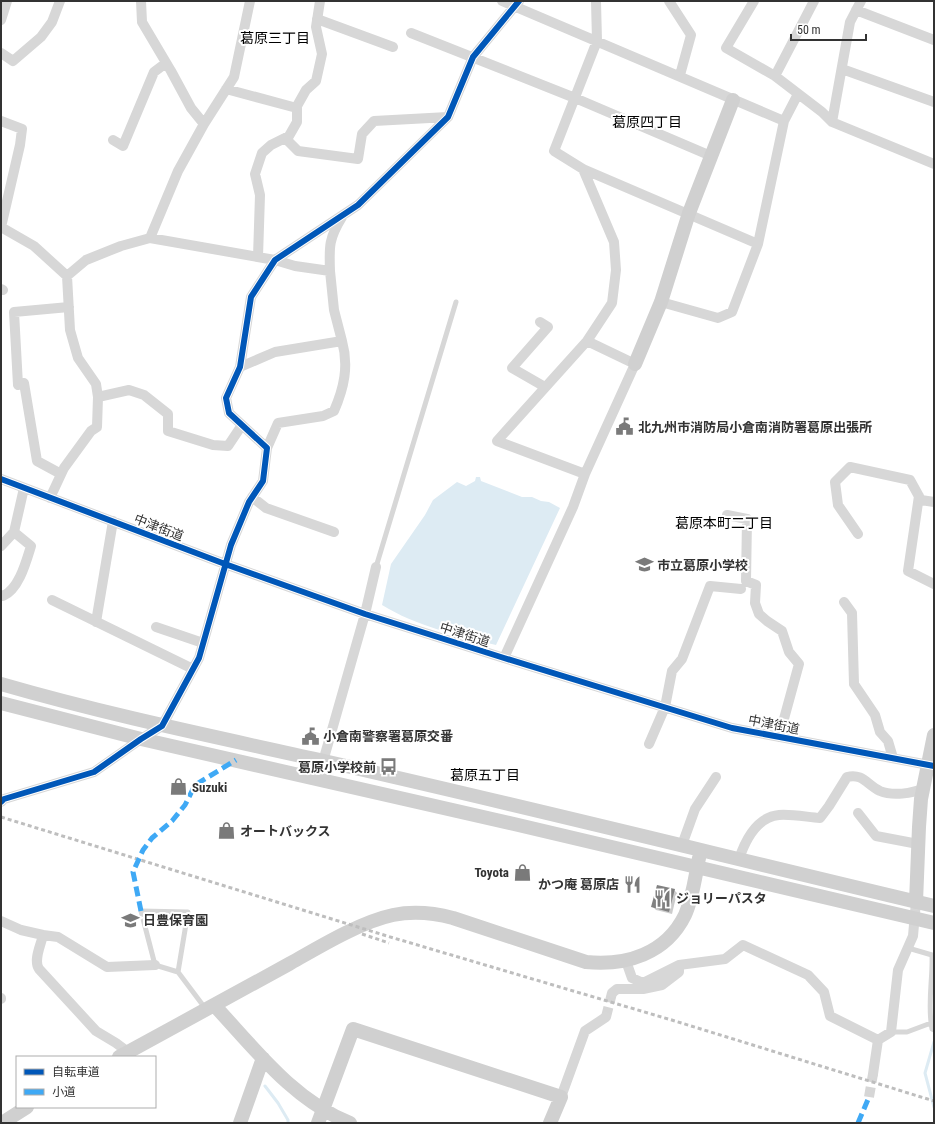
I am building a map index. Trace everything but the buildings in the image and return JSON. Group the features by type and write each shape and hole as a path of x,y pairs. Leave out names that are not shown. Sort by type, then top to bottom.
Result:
{"street":[{"path":"1,20 7,1"},
{"path":"1,53 13,61 41,37 52,22 60,1"},
{"path":"141,1 142,22 191,108 204,124"},
{"path":"150,238 178,171 204,124 234,77 250,1"},
{"path":"258,257 260,196 255,174 262,153 271,145 289,136 297,122 297,106 306,90 316,81 322,54 316,28 320,1"},
{"path":"502,1 517,4 597,41 680,75 733,100 784,121"},
{"path":"596,1 597,41 554,151 583,169 689,213 758,244"},
{"path":"669,1 691,35 680,75"},
{"path":"754,1 726,48 775,76 822,112 832,122 934,164"},
{"path":"775,76 814,1"},
{"path":"267,448 229,413 226,398 240,367 251,296 275,260 358,205 448,117 473,57 517,4"},
{"path":"832,122 850,22 859,6 934,40"},
{"path":"317,19 393,47"},
{"path":"411,33 575,98 710,156"},
{"path":"113,140 123,146 154,72 166,63"},
{"path":"842,68 934,102"},
{"path":"226,89 293,107"},
{"path":"661,302 718,318 732,312 758,244 784,121 798,94"},
{"path":"504,658 573,507 585,474 635,364 661,302 689,213 733,100"},
{"path":"285,138 298,151 358,159 362,134 374,121 448,117"},
{"path":"1,121 22,129 20,145 1,227 34,246 67,276 70,330 78,358 96,384 98,397 97,427 91,431 64,468 50,498"},
{"path":"583,169 614,242 616,270 612,304 586,341 497,441 585,474"},
{"path":"1,802 4,798 94,772 162,726 199,658 231,545 252,497 263,481 267,448 278,423 323,416 334,411 345,381 345,350 334,310 330,271 330,240 335,228 344,214"},
{"path":"67,276 86,260 121,246 150,238 275,260 295,266 330,271"},
{"path":"61,474 37,461 24,383 18,385 14,312 69,307"},
{"path":"540,322 548,327 512,368 545,388"},
{"path":"240,367 275,352 342,341"},
{"path":"586,341 635,364"},
{"path":"98,397 129,390 144,395 168,414 168,431 213,445 228,446 242,425"},
{"path":"858,534 838,505 834,482 850,467 910,480 921,500 934,502"},
{"name":"中津街道","path":"1,479 225,564 365,614 504,658 732,728 931,766"},
{"path":"1,546 14,532 24,488"},
{"path":"919,496 908,571 934,584"},
{"path":"252,497 266,508 334,532"},
{"path":"727,515 747,518 746,581 756,586 755,603 759,614 782,631 790,652 799,664 779,737"},
{"path":"96,622 113,521"},
{"path":"1,595 3,596 10,592 25,566 31,546 14,532"},
{"path":"318,779 365,614 376,567"},
{"path":"649,744 665,707 672,671 682,659 710,586 741,589"},
{"path":"52,600 193,670"},
{"path":"844,602 852,614 854,684 875,715 880,732 888,741 893,758"},
{"path":"156,627 203,643"},
{"path":"1,684 45,697 162,726 324,761 934,906"},
{"path":"1,703 141,739 698,867 934,923"},
{"path":"878,1040 891,1032 898,970 913,936 920,813 924,788 931,766 934,735"},
{"path":"739,859 745,843 761,823 770,817 779,815 820,818 847,778 855,775 881,791 897,794 915,792 924,788"},
{"path":"682,845 695,810 716,777"},
{"path":"858,813 876,836 918,844"},
{"path":"44,935 36,959 36,966 96,1031 116,1043 123,1055 326,943 374,920 394,915 415,913 435,914 453,918 586,962 601,963 626,961 644,955 660,946 674,932 684,915 693,891 701,850"},
{"path":"1,921 21,930 58,937 107,967 155,965"},
{"path":"626,961 632,978 644,983 679,964 725,959 743,946 808,975 824,992 830,1016 878,1040"},
{"path":"612,993 617,989 642,989 662,985 679,972 679,964"},
{"path":"210,1007 321,1117 350,1123"},
{"path":"550,1123 585,1031 606,1017"},
{"path":"321,1117 353,1029 561,1097"},
{"path":"873,1074 878,1040"},
{"path":"240,1123 263,1058"},
{"path":"2,1123 25,1108"}],"lane":[{"path":"376,567 456,302"},
{"path":"178,972 188,912 140,911 155,965 178,972 210,1007"},
{"path":"908,948 932,955 933,972 931,1023 933,1030"},
{"path":"891,1032 907,1032 931,1023"}],"shaded area":[{"path":"476,477 480,477 481,481 522,497 532,497 541,501 549,502 560,508 496,645 423,624 409,619 382,605 391,564 425,515 433,500 457,482 466,486 475,481"}],"waterway":[{"path":"934,1042 925,1073 934,1107"},
{"path":"265,1086 278,1103 288,1120 288,1123"}],"tunnel":[{"path":"606,1017 612,993"},
{"path":"869,1097 873,1074"}],"railway":[{"path":"1,817 387,936 675,1021 934,1101"},
{"path":"362,934 389,943"}],"marked path":[{"path":"141,911 133,872 143,850 152,838 172,821 185,805 195,785 236,760"},
{"path":"858,1123 869,1097"}],"cycle path":[{"path":"1,802 4,799 94,772 162,726 199,658 231,545 249,502 263,481 267,448 229,413 226,398 240,367 251,297 275,260 358,205 448,117 473,57 519,1"},
{"path":"1,479 225,564 365,614 504,658 732,728 934,766"}],"place":[{"name":"北九州市消防局小倉南消防署葛原出張所","path":"625,427"},
{"name":"市立葛原小学校","path":"644,565"},
{"name":"小倉南警察署葛原交番","path":"310,736"},
{"name":"葛原小学校前","path":"389,767"},
{"name":"Suzuki","path":"179,787"},
{"name":"オートバックス","path":"227,831"},
{"name":"Toyota","path":"522,872"},
{"name":"かつ庵 葛原店","path":"632,884"},
{"name":"ジョリーパスタ","path":"663,898"},
{"name":"日豊保育園","path":"130,920"}],"district":[{"name":"葛原三丁目","path":"275,38"},
{"name":"葛原四丁目","path":"647,122"},
{"name":"葛原本町二丁目","path":"724,523"},
{"name":"葛原五丁目","path":"485,775"}]}
